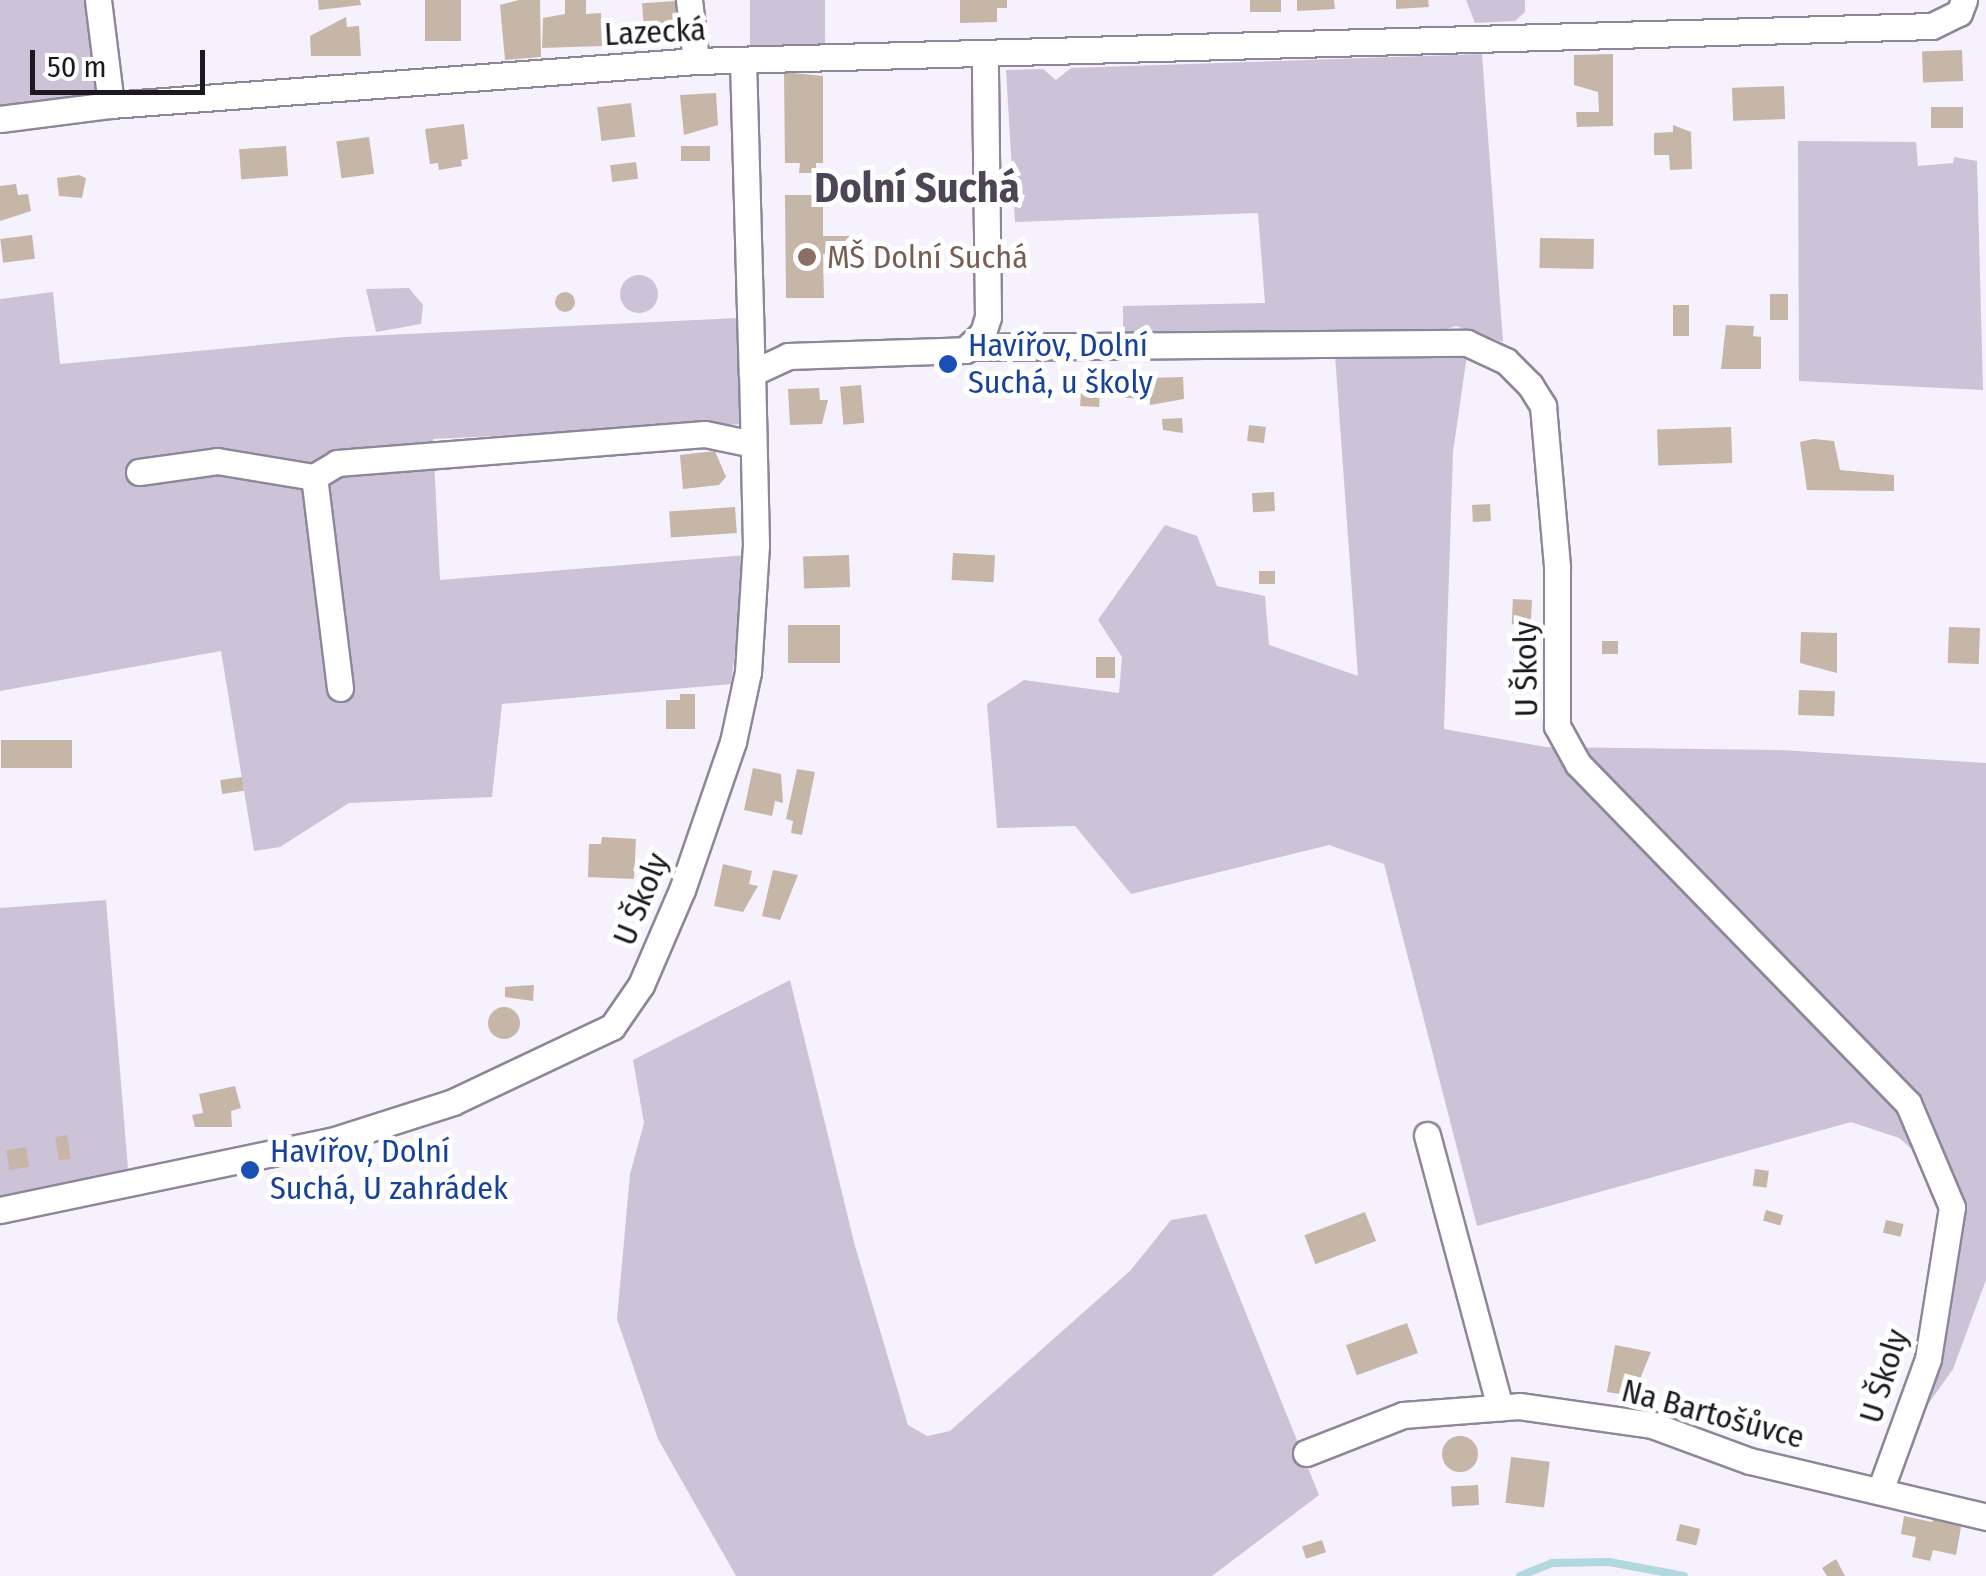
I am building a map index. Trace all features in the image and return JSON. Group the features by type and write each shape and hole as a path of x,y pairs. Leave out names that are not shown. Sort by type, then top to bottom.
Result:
{"street":[{"path":"98,0 111,104"},
{"path":"689,0 696,61"},
{"name":"Lazecká","path":"0,119 111,104 696,61 1932,26 1959,13 1964,0"},
{"path":"970,347 988,316 986,54"},
{"path":"743,60 752,373"},
{"name":"U Školy","path":"0,1210 330,1141 453,1102 612,1026 641,985 675,906 733,742 754,609 752,373 788,356 970,347 1467,344 1506,361 1530,385 1543,406 1557,567 1557,726 1578,764 1908,1103 1952,1207 1928,1358 1880,1492"},
{"path":"139,472 217,461 314,476 338,463 706,434 753,444"},
{"path":"314,476 340,688"},
{"path":"1427,1135 1500,1407"},
{"name":"Na Bartošůvce","path":"1306,1453 1404,1415 1500,1407 1652,1425 1750,1461 1986,1518"}],"shaded area":[{"path":"0,0 94,0 99,91 91,99 0,112"},
{"path":"750,0 825,0 825,48 750,48"},
{"path":"1466,0 1525,0 1525,12 1515,21 1475,23"},
{"path":"1482,54 1503,342 1456,326 1419,337 1123,341 1123,306 1265,303 1258,213 1015,222 1006,70 1043,69 1056,80 1071,68"},
{"path":"1798,141 1916,142 1918,166 1953,163 1954,157 1977,161 1983,390 1799,381"},
{"path":"639,275 653,280 658,294 653,308 639,313 625,308 620,294 625,280"},
{"path":"409,288 423,305 421,324 376,332 366,289"},
{"path":"53,292 60,364 345,337 738,318 744,424 433,439 440,580 747,555 731,684 502,704 492,797 349,803 280,847 254,851 221,651 0,691 0,299"},
{"path":"1468,348 1453,452 1444,729 1546,747 1781,750 1986,763 1986,1280 1953,1369 1921,1414 1959,1211 1927,1162 1899,1138 1851,1122 1477,1226 1384,864 1329,845 1131,894 1075,826 997,828 987,704 1024,680 1119,693 1122,657 1098,620 1165,525 1197,536 1217,586 1265,596 1269,645 1358,676 1335,355"},
{"path":"106,900 128,1169 0,1198 0,908"},
{"path":"790,980 855,1246 908,1425 927,1436 950,1431 1130,1271 1171,1220 1206,1214 1319,1495 1212,1576 736,1576 658,1439 617,1319 630,1174 644,1123 633,1060"}],"building":[{"path":"318,0 360,0 361,5 319,10"},
{"path":"425,0 461,0 461,41 425,41"},
{"path":"540,0 541,57 505,60 500,5"},
{"path":"565,0 586,0 586,14 601,13 602,46 542,48 543,18 565,14"},
{"path":"960,0 1007,0 1007,8 997,8 997,22 960,23"},
{"path":"1250,0 1281,0 1281,12 1250,12"},
{"path":"1297,0 1334,0 1335,9 1297,11"},
{"path":"1396,0 1428,0 1429,7 1396,9"},
{"path":"676,1 678,33 644,35 642,3"},
{"path":"346,17 347,27 359,26 361,56 311,56 310,36"},
{"path":"1962,50 1963,81 1923,82 1922,51"},
{"path":"1613,54 1613,126 1577,127 1576,112 1599,112 1598,92 1574,85 1574,55"},
{"path":"784,72 823,76 823,163 816,163 816,173 799,173 800,163 785,163"},
{"path":"1784,86 1785,119 1733,121 1732,88"},
{"path":"716,93 718,125 684,135 680,95"},
{"path":"631,103 635,137 601,141 597,107"},
{"path":"1931,107 1963,107 1963,128 1931,128"},
{"path":"464,124 468,159 461,160 462,166 439,170 438,163 430,164 425,129"},
{"path":"1673,125 1691,132 1692,169 1670,170 1669,155 1654,155 1654,133 1673,132"},
{"path":"369,137 374,174 341,178 336,142"},
{"path":"286,146 288,176 241,179 239,149"},
{"path":"681,146 710,146 710,161 681,161"},
{"path":"636,162 638,179 612,182 610,165"},
{"path":"57,178 86,178 82,198 59,196"},
{"path":"16,184 18,195 28,194 31,211 0,221 0,186"},
{"path":"785,195 823,195 823,236 865,236 865,254 823,254 824,298 786,298"},
{"path":"32,235 35,259 3,263 0,239"},
{"path":"1540,238 1594,239 1593,269 1539,268"},
{"path":"565,292 575,302 565,312 555,302"},
{"path":"1770,294 1788,294 1788,320 1770,320"},
{"path":"1673,305 1689,305 1689,336 1673,336"},
{"path":"1726,325 1754,326 1753,336 1761,337 1761,369 1721,369"},
{"path":"1183,377 1184,399 1150,405 1149,378"},
{"path":"1125,378 1138,378 1138,398 1125,398"},
{"path":"861,385 864,423 843,425 840,387"},
{"path":"819,388 820,400 828,400 822,424 790,425 788,389"},
{"path":"1081,390 1100,391 1099,407 1080,406"},
{"path":"1182,418 1183,433 1163,430 1162,419"},
{"path":"1249,425 1266,427 1264,443 1247,441"},
{"path":"1731,427 1732,463 1658,466 1657,430"},
{"path":"1834,441 1840,470 1894,475 1894,491 1807,490 1800,442"},
{"path":"715,451 726,477 719,485 683,489 680,455"},
{"path":"1274,492 1275,511 1253,512 1252,493"},
{"path":"1490,504 1491,521 1473,522 1472,505"},
{"path":"735,507 737,533 671,538 669,512"},
{"path":"953,553 995,555 994,582 952,580"},
{"path":"849,555 850,587 804,589 803,557"},
{"path":"1259,571 1275,571 1275,584 1259,584"},
{"path":"1513,599 1532,600 1531,625 1512,624"},
{"path":"788,625 840,625 840,663 788,663"},
{"path":"1949,627 1980,628 1979,664 1948,663"},
{"path":"1801,632 1837,633 1837,673 1800,663"},
{"path":"1602,641 1618,641 1618,654 1602,654"},
{"path":"1096,657 1115,657 1115,678 1096,678"},
{"path":"1799,690 1835,691 1834,716 1798,715"},
{"path":"680,694 695,694 695,729 666,729 666,700 680,700"},
{"path":"1,740 72,740 72,768 1,768"},
{"path":"753,768 781,774 783,803 775,801 772,816 744,810"},
{"path":"797,769 815,772 802,835 791,833 793,821 786,819"},
{"path":"242,777 244,791 222,794 220,780"},
{"path":"602,837 636,839 634,879 588,877 589,844 601,844"},
{"path":"723,864 752,871 749,884 758,886 743,912 714,906"},
{"path":"773,870 798,875 780,920 762,916"},
{"path":"534,985 533,1001 505,997 505,987"},
{"path":"504,1007 515,1012 520,1023 515,1034 504,1039 493,1034 488,1023 493,1012"},
{"path":"235,1086 241,1108 231,1111 232,1127 195,1127 192,1115 203,1113 199,1094"},
{"path":"67,1135 71,1159 59,1161 55,1137"},
{"path":"26,1147 29,1167 9,1170 6,1150"},
{"path":"1755,1169 1769,1171 1766,1188 1753,1186"},
{"path":"1766,1210 1783,1215 1780,1226 1763,1221"},
{"path":"1365,1212 1376,1241 1315,1264 1304,1235"},
{"path":"1886,1220 1904,1224 1901,1237 1883,1233"},
{"path":"1407,1323 1418,1353 1357,1375 1346,1345"},
{"path":"1615,1345 1651,1352 1633,1396 1607,1392"},
{"path":"1460,1436 1473,1441 1478,1454 1473,1467 1460,1472 1447,1467 1442,1454 1447,1441"},
{"path":"1511,1457 1550,1462 1544,1507 1505,1503"},
{"path":"1478,1485 1479,1505 1452,1506 1451,1486"},
{"path":"1936,1513 1961,1527 1956,1555 1933,1550 1930,1561 1912,1557 1916,1537 1901,1534 1904,1516 1932,1522"},
{"path":"1680,1524 1700,1529 1696,1546 1676,1540"},
{"path":"1322,1540 1326,1552 1306,1559 1302,1546"},
{"path":"1836,1559 1845,1576 1827,1576 1822,1568"}],"waterway":[{"path":"1520,1576 1552,1563 1609,1562 1684,1576"}],"place":[{"name":"MŠ Dolní Suchá","path":"807,257"},
{"name":"Havířov, Dolní Suchá, u školy","path":"948,364"},
{"name":"Havířov, Dolní Suchá, U zahrádek","path":"250,1170"}],"district":[{"name":"Dolní Suchá","path":"917,188"}]}
